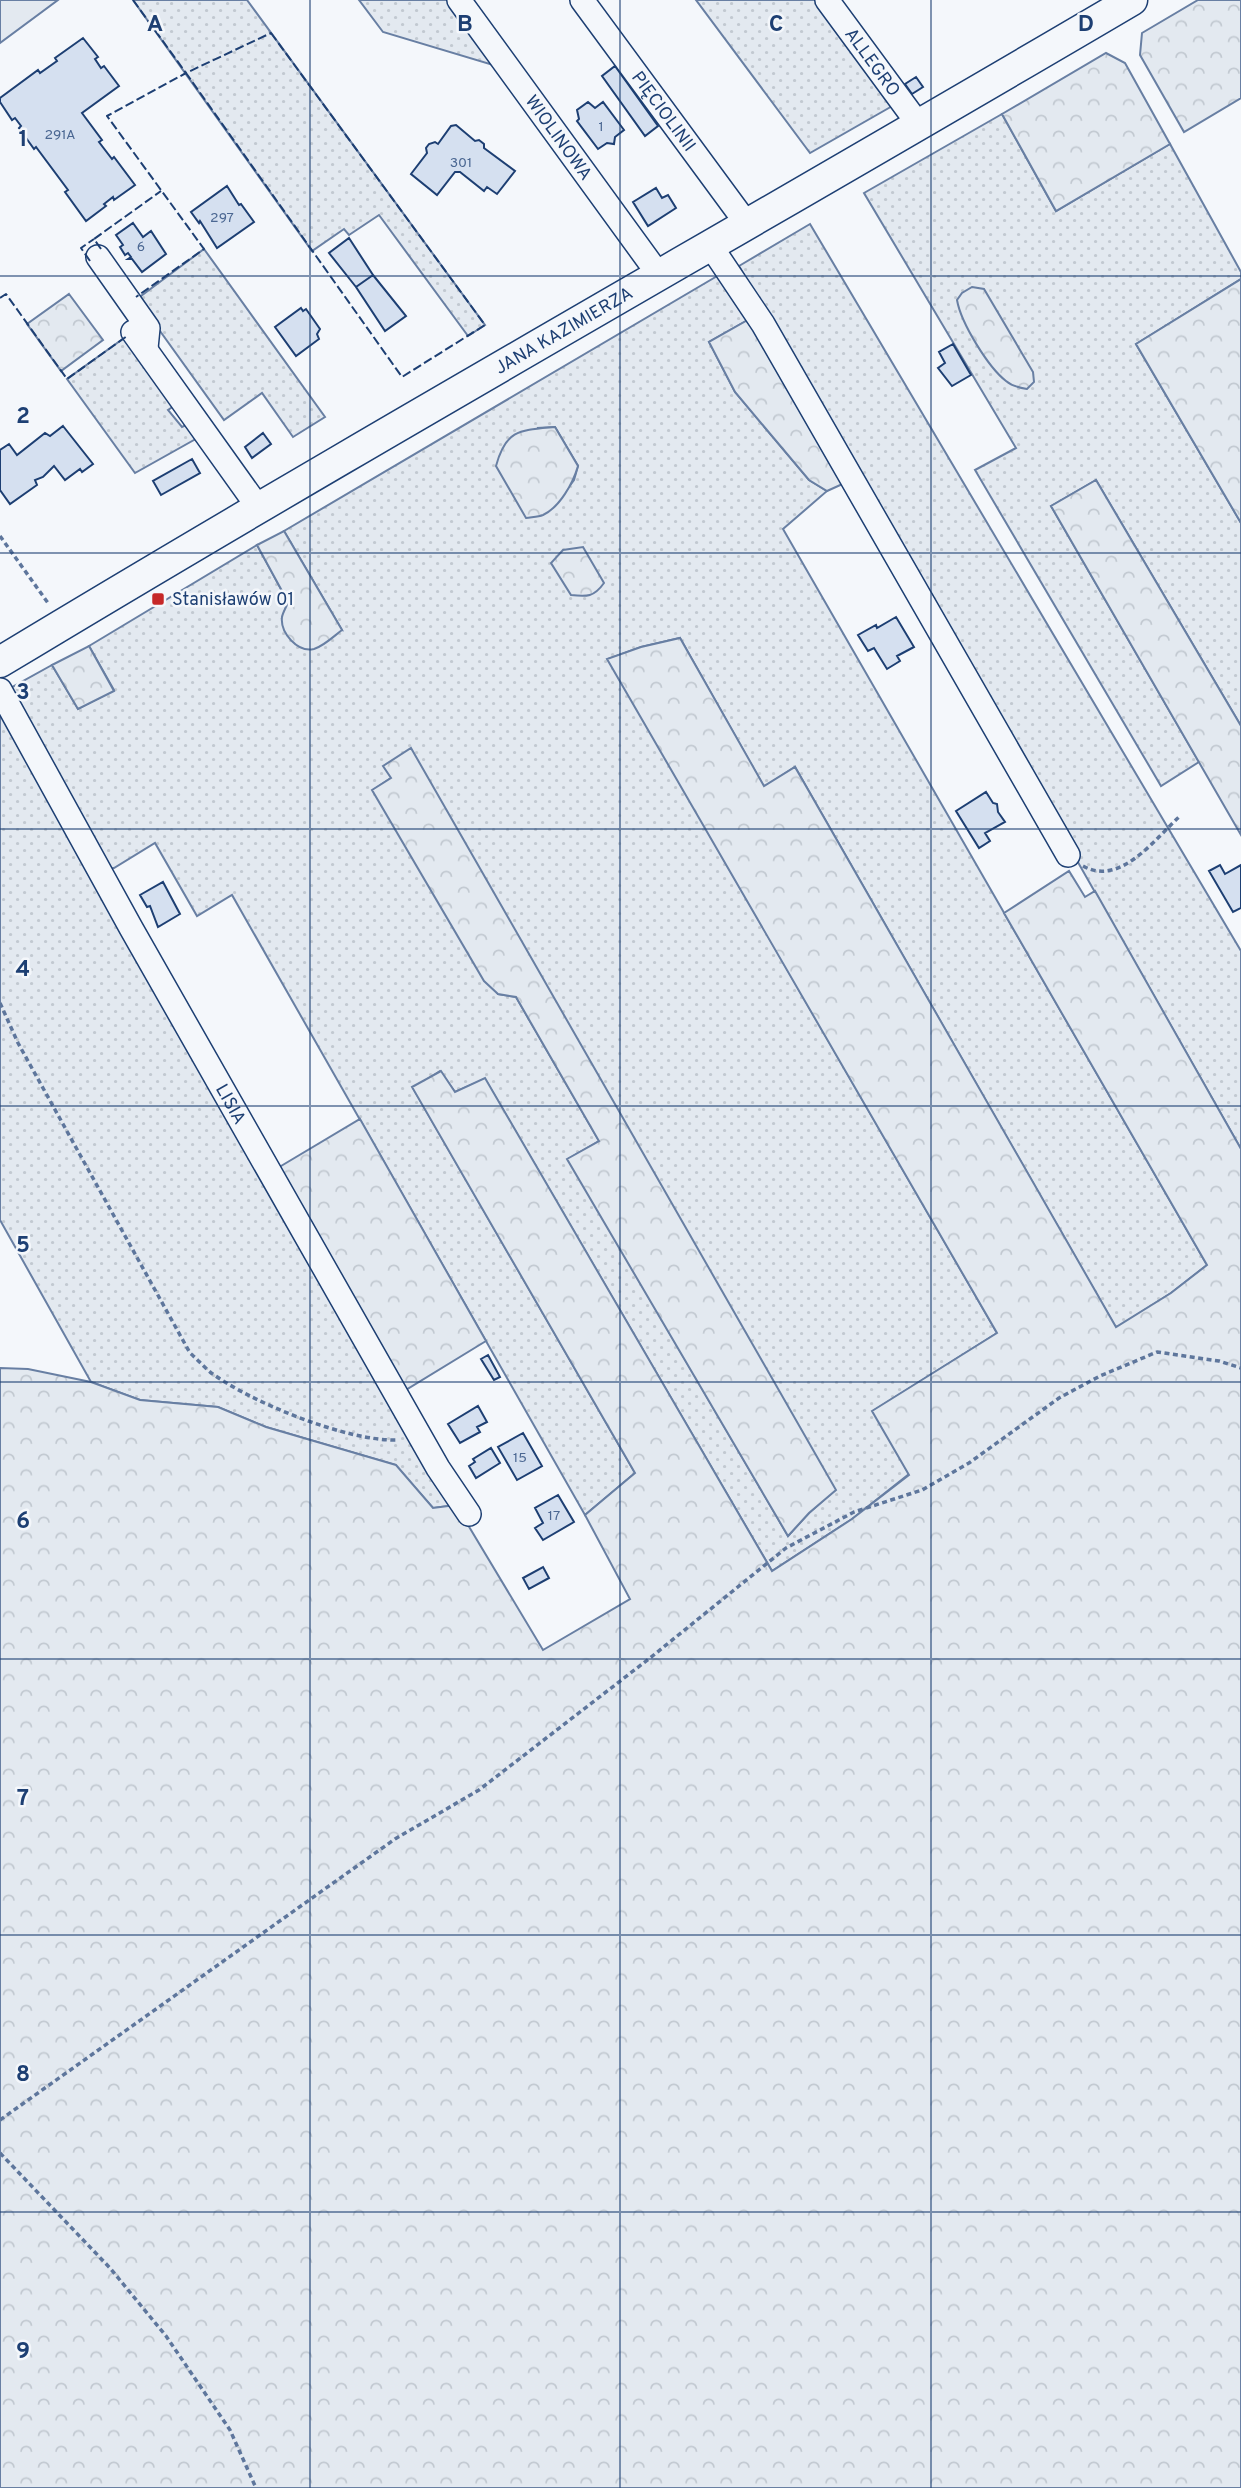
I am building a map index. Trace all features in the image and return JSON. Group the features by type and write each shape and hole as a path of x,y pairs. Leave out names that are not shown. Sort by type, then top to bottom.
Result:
{"main road":[{"name":"JANA KAZIMIERZA","path":"0,662 258,507 1132,0"}],"street":[{"name":"WIOLINOWA","path":"459,0 659,275"},
{"name":"PIĘCIOLINII","path":"582,0 747,223"},
{"name":"ALLEGRO","path":"827,0 919,125"},
{"path":"710,245 763,324 1068,855"},
{"path":"98,257 144,320 143,338 258,507"},
{"name":"LISIA","path":"0,690 131,928 422,1440 469,1514"}],"path":[{"path":"0,536 48,603"},
{"path":"1068,855 1088,869 1106,872 1114,870 1136,858 1179,817"},
{"path":"0,1003 25,1055 190,1353 211,1373 264,1402 342,1433 379,1441 422,1440"},
{"path":"0,2120 395,1839 479,1790 650,1658 786,1548 854,1512 922,1490 969,1463 1059,1398 1100,1376 1157,1352 1219,1361 1241,1368"},
{"path":"0,2153 110,2268 166,2336 230,2430 256,2488"}],"green space":[{"path":"0,0 58,0 0,43"},
{"path":"133,0 247,0 485,325 468,336 379,215 349,235 344,229 312,251"},
{"path":"359,0 447,0 493,65 383,32"},
{"path":"696,0 816,0 894,105 810,153"},
{"path":"1198,0 1241,0 1241,98 1184,132 1140,55 1142,33"},
{"path":"1106,53 1125,63 1170,144 1056,211 1002,114"},
{"path":"1002,114 1056,211 1170,144 1241,272 1241,279 1136,344 1241,523 1241,726 1096,480 1051,506 1199,762 1161,786 975,470 1016,448 864,193"},
{"path":"810,224 1241,951 1241,1149 739,266"},
{"path":"204,249 325,417 293,437 262,393 224,420 137,299"},
{"path":"719,275 753,317 709,342 735,392 809,480 827,491 783,529 1207,1265 1171,1293 1116,1328 795,767 764,787 680,638 641,647 608,659 997,1333 873,1411 909,1474 852,1519 772,1571 485,1079 455,1092 440,1071 413,1088 635,1473 585,1515 232,895 197,916 155,843 114,868 107,869 7,690 52,665 78,709 114,690 89,646 257,545 288,602 282,618 342,630 284,531","holes":["555,427 578,466 574,480 556,504 538,428","391,778 835,1490 788,1536 568,1159 599,1141 516,997 498,994 373,790"]},
{"path":"1241,279 1241,523 1136,344"},
{"path":"972,287 984,289 1033,372 1034,382 1027,389 1011,384 999,374 970,332 957,300"},
{"path":"69,294 103,340 61,371 27,324"},
{"path":"753,317 847,482 827,491 809,480 735,392 709,342"},
{"path":"127,336 174,406 168,410 182,427 190,423 201,436 135,473 67,379"},
{"path":"555,427 578,466 569,487 555,506 543,515 526,518 496,466 505,445 516,434"},
{"path":"1096,480 1241,726 1241,835 1051,506"},
{"path":"284,531 342,630 314,649 296,645 287,635 282,617 288,602 257,545"},
{"path":"583,547 604,583 590,595 571,595 551,563 563,550"},
{"path":"680,638 764,786 795,767 1116,1327 1171,1293 1207,1265 1004,913 1069,871 1085,897 1095,891 1241,1149 1241,2488 0,2488 0,1368 28,1369 91,1382 140,1400 218,1407 266,1427 396,1465 433,1508 456,1505 543,1650 630,1599 585,1515 635,1473 412,1087 441,1071 455,1092 485,1078 772,1571 852,1519 909,1475 872,1411 997,1333 607,659 641,647"},
{"path":"89,646 114,691 78,709 52,665"},
{"path":"0,696 456,1505 433,1508 395,1465 266,1427 218,1407 140,1400 91,1382 0,1220"},
{"path":"411,748 836,1490 788,1536 567,1159 599,1141 516,997 498,994 484,981 372,790 391,778 383,766"},
{"path":"360,1119 486,1341 404,1391 276,1169"}],"building":[{"path":"83,38 98,57 95,59 101,68 104,66 119,86 82,113 102,140 99,142 135,185 114,200 113,197 86,221 65,192 68,190 0,102 0,98 38,70 40,73 57,61 55,58"},
{"path":"615,66 658,126 645,136 602,76"},
{"path":"916,77 923,87 912,94 905,84"},
{"path":"588,102 595,108 603,102 624,130 615,137 614,144 607,143 598,149 577,121 577,110"},
{"path":"456,125 475,141 479,140 484,144 484,148 515,171 497,194 487,187 484,191 460,172 455,172 437,195 411,174 427,153 429,144 438,144 451,126"},
{"path":"227,186 254,222 217,248 191,212"},
{"path":"656,188 662,198 668,195 676,208 648,226 633,202"},
{"path":"133,223 143,237 151,231 166,254 142,272 132,259 128,259 131,257 128,253 125,255 120,247 123,245 116,235"},
{"path":"349,238 373,275 356,287 329,253"},
{"path":"373,275 406,316 385,331 356,287"},
{"path":"301,308 303,311 306,309 320,329 317,334 319,339 296,356 275,327"},
{"path":"953,344 971,375 952,386 938,368 945,363 939,352"},
{"path":"63,426 93,464 82,472 80,469 65,480 54,466 43,477 35,480 37,485 10,504 0,490 0,450 9,444 17,455 45,433 50,436"},
{"path":"263,433 271,444 252,458 245,447"},
{"path":"192,459 200,473 161,495 153,481"},
{"path":"896,617 914,647 897,656 900,661 887,669 874,648 868,651 858,635"},
{"path":"986,792 993,803 997,804 998,812 1005,822 985,833 990,841 979,848 956,811"},
{"path":"1220,865 1225,874 1241,865 1241,908 1233,912 1209,871"},
{"path":"163,882 180,914 158,927 150,906 147,907 140,895"},
{"path":"488,1355 500,1377 494,1380 481,1359"},
{"path":"478,1406 487,1422 477,1427 480,1432 460,1443 448,1424"},
{"path":"523,1433 542,1466 517,1480 498,1447"},
{"path":"491,1448 500,1463 476,1478 469,1466 475,1462 473,1459"},
{"path":"558,1495 574,1522 543,1540 535,1528 543,1523 535,1508"},
{"path":"543,1567 549,1578 529,1589 523,1578"}],"fence":[{"path":"133,0 186,73 107,116 204,249 136,297"},
{"path":"271,33 485,325 402,377 186,73 271,33"},
{"path":"101,249 94,239 161,191"},
{"path":"90,261 81,248 94,239"},
{"path":"0,298 6,294 67,379 127,336"}],"place":[{"name":"Stanisławów 01","path":"158,599"}]}
